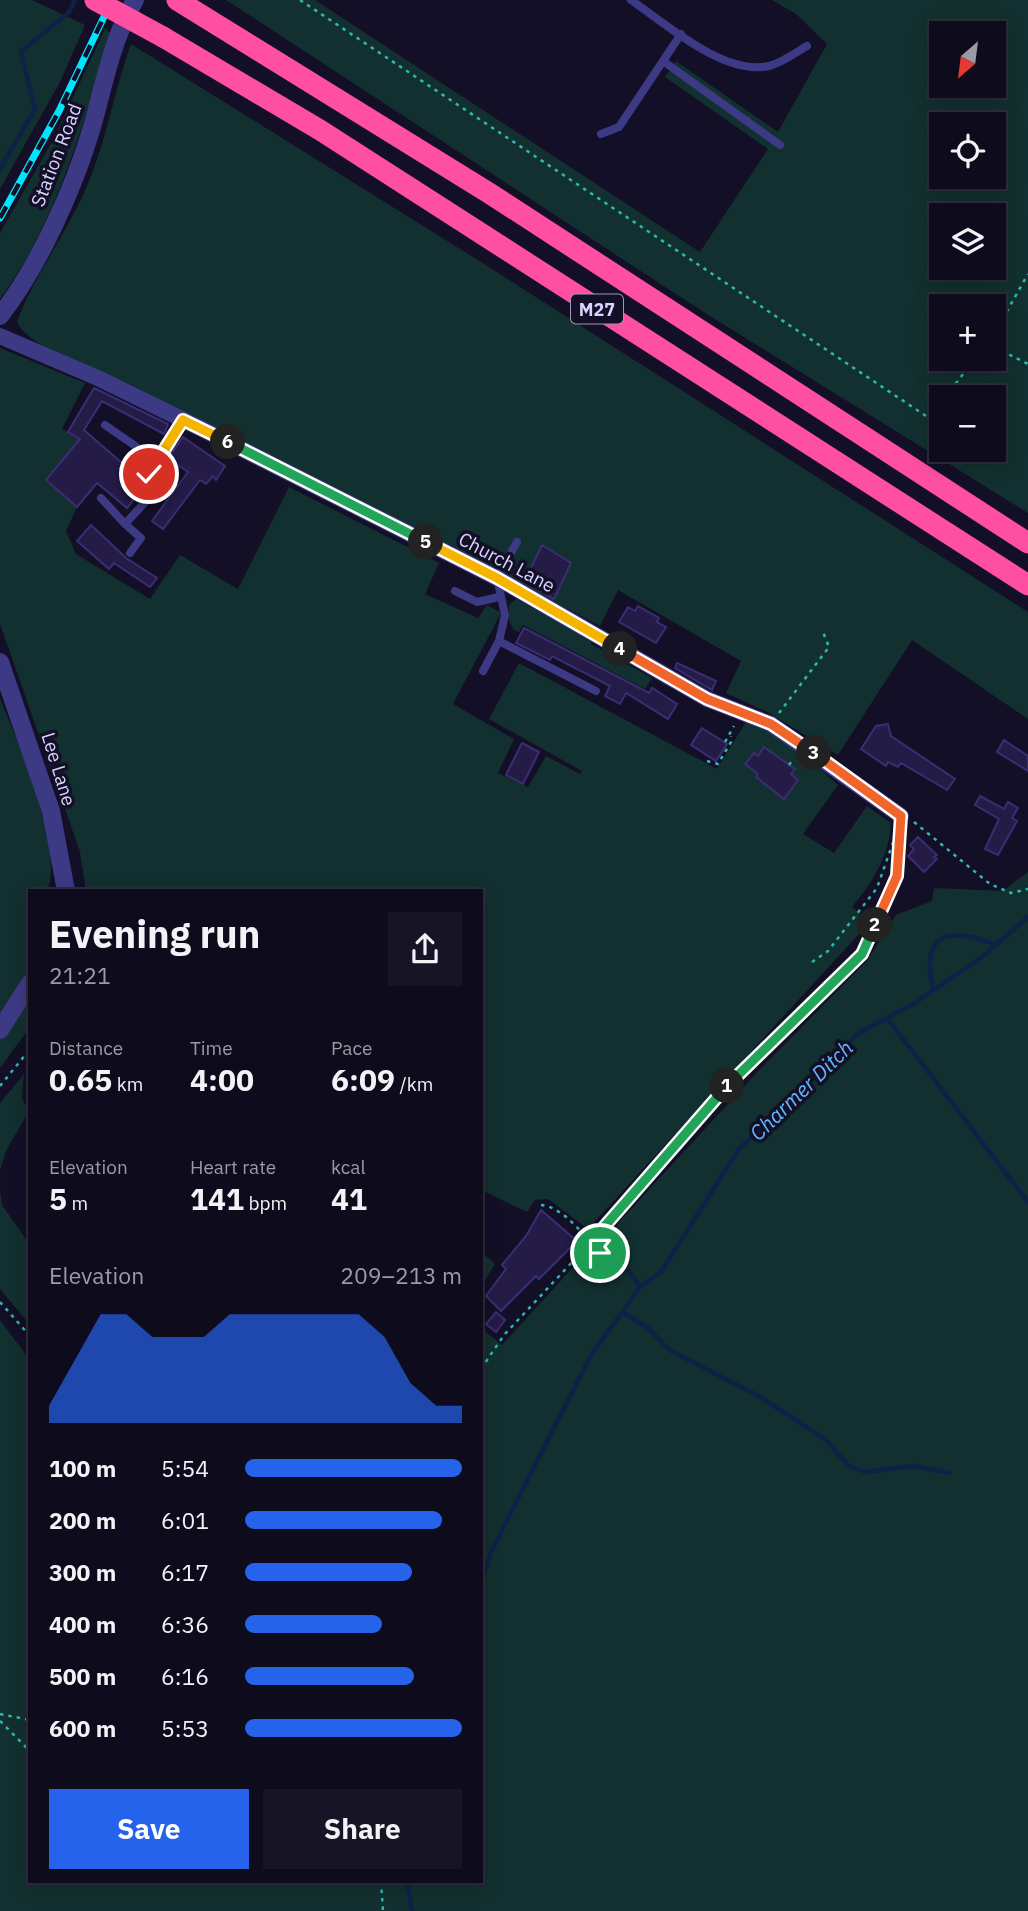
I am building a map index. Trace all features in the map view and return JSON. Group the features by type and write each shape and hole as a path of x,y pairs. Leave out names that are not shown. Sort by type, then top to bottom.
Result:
{"highway":[{"name":"M27","path":"95,0 320,130 1028,585"},
{"name":"M27","path":"179,1 501,201 1028,543"}],"street":[{"name":"Station Road","path":"0,316 42,247 69,190 91,130 116,44 135,0"},
{"name":"Church Lane","path":"0,336 100,379 497,578 707,699 771,724 901,816"},
{"name":"Lee Lane","path":"0,662 51,811 66,889"},
{"path":"0,1030 28,986"}],"lane":[{"path":"631,0 716,57 747,66 772,65 807,46"},
{"path":"601,134 619,127 681,34"},
{"path":"663,61 780,145"},
{"path":"125,524 161,485 149,474 183,420"},
{"path":"105,425 157,461"},
{"path":"101,498 141,538 130,552"},
{"path":"483,671 499,641 505,615 497,578 517,542"},
{"path":"455,592 477,602 499,597"},
{"path":"499,641 596,691"}],"path":[{"path":"300,0 929,418"},
{"path":"1006,313 1028,274"},
{"path":"1006,353 1028,364"},
{"path":"954,385 966,371"},
{"path":"771,724 829,647 823,632"},
{"path":"707,761 718,764 731,742 731,736"},
{"path":"901,816 919,825 990,884 1011,893 1028,888"},
{"path":"483,1366 505,1335 590,1243 738,1073 862,954 897,876 901,825 892,836 877,888 828,951 812,962"},
{"path":"0,1086 28,1051"},
{"path":"541,1205 565,1216 600,1253"},
{"path":"0,1302 28,1334"},
{"path":"0,1714 28,1720"},
{"path":"0,1721 28,1749"},
{"path":"381,1883 383,1911"}],"green space":[{"path":"0,0 32,0 85,25 60,82 0,189"},
{"path":"226,0 315,0 700,252 768,149 665,77 676,61 778,132 827,44 796,14 772,0 1028,0 1028,513 946,462 1006,462 1006,385 929,385 929,452 705,313"},
{"path":"105,29 112,34 79,137 53,205 20,269 0,299 0,233 54,138"},
{"path":"131,44 481,262 1028,612 1028,719 912,640 838,755 769,713 726,693 741,661 618,590 600,626 131,385 36,342 17,322 92,175"},
{"path":"0,348 85,383 62,429 79,439 46,481 77,507 66,531 76,554 150,599 180,555 238,589 289,487 439,563 425,594 478,618 487,605 501,613 453,704 514,739 498,773 528,787 546,756 580,774 582,771 489,719 519,663 717,769 747,720 784,741 838,785 803,834 834,853 867,806 891,823 890,835 879,868 852,907 870,922 588,1229 548,1199 535,1200 527,1212 483,1191 483,889 86,889 80,852 0,624"},
{"path":"516,599 592,639 591,644 652,678 645,689 523,625 519,632 514,630 509,621 509,605"},
{"path":"0,699 37,795 50,849 51,873 47,889 28,889 28,1030 0,1068"},
{"path":"1028,872 1028,1911 0,1911 0,1320 28,1357 28,1883 483,1883 483,1330 502,1345 576,1264 583,1259 599,1270 607,1243 620,1221 760,1069 867,961 896,915 932,901 934,888 1003,891"},
{"path":"24,1074 22,1098 28,1113 6,1151 0,1170 0,1103"},
{"path":"0,1190 2,1205 28,1242 28,1323 0,1289"},
{"path":"483,1254 495,1264 483,1284"}],"building":[{"path":"94,388 168,424 164,434 102,401 84,430 137,476 131,483 141,491 127,508 97,483 77,507 46,480 80,439 68,432"},
{"path":"183,437 225,466 216,480 213,476 206,484 200,480 163,529 152,521 188,472 168,458"},
{"path":"91,525 126,558 157,578 150,587 114,563 109,569 77,541"},
{"path":"542,545 571,563 554,599 532,586 534,582 526,578"},
{"path":"638,606 659,618 657,622 666,627 656,643 619,622 628,607 635,611"},
{"path":"524,628 649,693 652,688 677,704 668,719 626,693 620,704 605,696 610,686 552,656 550,660 516,643"},
{"path":"677,663 716,681 712,690 675,668"},
{"path":"888,724 891,736 955,779 947,790 901,763 898,767 888,762 886,766 861,749 876,726"},
{"path":"702,728 727,744 716,761 691,745"},
{"path":"1004,740 1028,756 1028,771 997,752"},
{"path":"522,743 539,752 523,784 506,775"},
{"path":"764,747 795,769 791,774 798,780 784,799 756,777 758,774 745,764 754,753 758,756"},
{"path":"980,796 1004,809 1008,802 1018,808 1012,818 1017,821 998,855 985,849 999,819 975,805"},
{"path":"918,837 937,855 934,857 937,859 924,872 908,856 914,849 910,845"},
{"path":"541,1210 577,1241 539,1279 536,1276 501,1311 486,1296 506,1269 502,1265 526,1236"},
{"path":"496,1312 505,1320 496,1332 486,1324"}],"waterway":[{"path":"0,169 35,109 21,52 69,12 75,0"},
{"name":"Charmer Ditch","path":"483,1578 491,1552 590,1357 640,1287 661,1272 739,1149 859,1033 915,1003 982,957 1028,917"},
{"path":"933,990 931,956 935,945 942,939 964,936 996,945"},
{"path":"887,1018 1028,1202"},
{"path":"614,1258 628,1270 640,1287"},
{"name":"Charmer Ditch","path":"623,1312 649,1329 669,1350 757,1395 825,1439 849,1466 865,1472 913,1466 950,1473"},
{"name":"Charmer Ditch","path":"407,1883 412,1911"}],"railway":[{"path":"0,218 59,111 112,0"}],"route":[{"path":"149,474 183,420 497,578 707,699 771,724 901,816 897,876 862,954 738,1073 590,1243 600,1253"}]}
